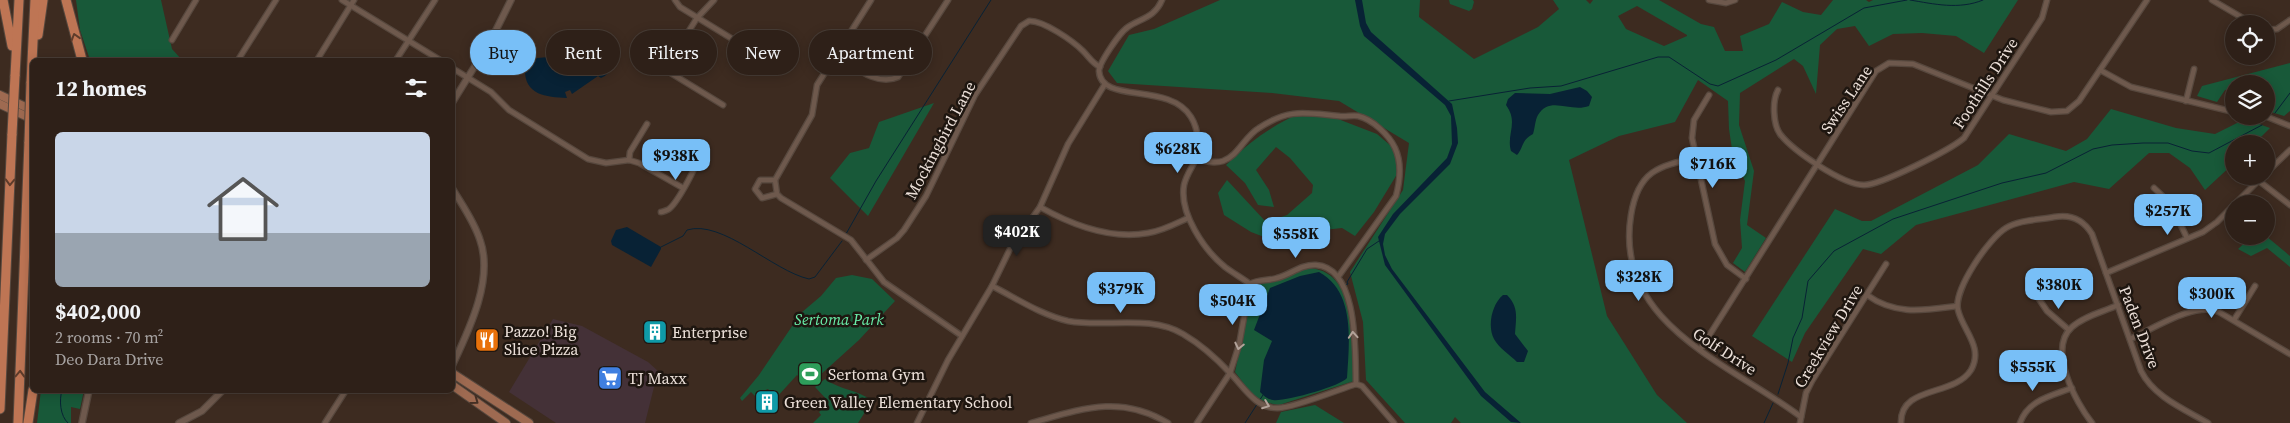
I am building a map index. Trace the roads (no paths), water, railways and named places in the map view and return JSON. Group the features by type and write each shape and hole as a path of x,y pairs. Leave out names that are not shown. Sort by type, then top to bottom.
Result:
{"highway":[{"path":"3,0 10,28 15,74"},
{"path":"0,409 18,0"},
{"path":"32,58 35,0"},
{"path":"32,58 43,0"},
{"path":"66,0 81,58"},
{"path":"18,423 30,122"},
{"path":"28,423 33,393"}],"main road":[{"path":"0,95 30,109"},
{"path":"0,104 30,117"},
{"path":"455,375 529,423"},
{"path":"455,387 506,423"}],"street":[{"path":"172,40 196,0"},
{"path":"239,58 276,0"},
{"path":"342,0 437,58"},
{"path":"318,58 354,0"},
{"path":"397,58 435,0"},
{"path":"455,98 511,0"},
{"path":"675,0 680,7 727,36"},
{"path":"689,30 697,18 714,0"},
{"path":"852,30 871,0"},
{"path":"929,30 948,0"},
{"path":"1162,0 1156,11 1124,30 1100,67 1100,76 1105,84 1113,90 1162,96 1180,104 1191,116 1197,128 1196,159 1189,172 1183,194 1188,218 1210,253 1225,267 1250,284"},
{"path":"1709,0 1726,3 1735,0"},
{"name":"Foothills Drive","path":"1778,90 1775,96 1775,115 1779,133 1790,145 1848,182 1863,185 1876,183 1955,146 1968,134 2042,18 2047,0"},
{"name":"Swiss Lane","path":"1700,350 1876,71 1890,62 1913,64 2021,106 2062,113 2075,106 2147,0"},
{"path":"2212,0 2238,15"},
{"path":"2275,29 2290,20"},
{"name":"Mockingbird Lane","path":"866,260 897,238 926,196 975,95 1021,26 1029,21 1043,25 1075,45 1094,65 1100,67"},
{"path":"2186,101 2194,69"},
{"path":"455,70 491,92 509,110 588,158 606,163 629,160 639,163 683,188"},
{"path":"2100,70 2131,87 2225,110"},
{"path":"675,75 723,105"},
{"path":"777,194 775,180 812,115 815,90 824,75"},
{"path":"870,75 878,80 890,81 899,75"},
{"path":"917,423 948,360 992,286 1010,248 1040,207 1068,144 1105,84"},
{"path":"1709,95 1694,120 1692,138 1696,158 1717,250 1727,264 1746,279"},
{"path":"1196,159 1207,162 1223,161 1235,153 1250,134 1273,119 1300,112 1358,116 1372,123 1386,134 1398,156 1399,185 1396,196 1338,277"},
{"path":"2275,120 2290,126"},
{"path":"629,160 630,152 647,124"},
{"path":"2275,164 2290,150"},
{"path":"661,212 669,210 699,161 698,155"},
{"name":"Golf Drive","path":"1696,158 1661,166 1643,181 1635,198 1630,222 1630,239 1634,268 1644,293 1673,330 1801,417"},
{"path":"775,180 760,180 755,189 762,198 777,194 841,233 851,240 884,282 962,336"},
{"path":"2245,195 2255,185"},
{"path":"2264,185 2290,205"},
{"path":"2154,188 2171,204 2187,238"},
{"path":"455,193 478,234 485,268 482,289 455,357"},
{"path":"1040,207 1068,223 1080,227 1131,234 1159,230 1188,218"},
{"path":"2106,273 2210,228 2225,214"},
{"name":"Paden Drive","path":"1957,306 1958,296 1963,284 1989,243 2001,230 2015,224 2062,216 2077,218 2085,224 2092,234 2141,371 2150,385 2163,396 2208,423"},
{"name":"Creekview Drive","path":"1800,423 1806,393 1812,381 1886,264"},
{"path":"1250,284 1258,280 1278,278 1306,266 1317,265 1328,269 1338,277 1346,291 1352,315 1356,384"},
{"path":"1197,423 1230,373 1239,345 1250,284"},
{"path":"992,286 1066,321 1093,324 1163,326 1182,333 1230,373 1251,397 1264,406 1278,409 1356,384 1362,386 1394,423"},
{"path":"2234,320 2255,286"},
{"path":"1867,295 1883,305 1904,311 1957,306 1974,344 1973,365 1963,380 1910,400 1903,409 1901,423"},
{"path":"2039,298 2047,311 2068,330"},
{"path":"2092,423 2081,408 2072,388 2061,356 2063,341 2068,330 2081,321 2118,305"},
{"path":"2130,339 2198,309 2214,310 2290,354"},
{"path":"2020,423 2025,412 2032,404 2072,388"},
{"path":"82,423 88,393"},
{"path":"179,423 202,411 220,393"},
{"path":"325,423 344,393"},
{"path":"1031,423 1081,410 1114,405 1130,407 1157,416 1168,423"}],"water":[{"path":"1355,0 1362,0 1366,23 1371,32 1452,104 1457,128 1458,143 1450,164 1400,214 1385,234 1383,244 1385,255 1392,269 1485,392 1521,423 1511,422 1481,396 1385,265 1378,237 1393,214 1447,158 1452,144 1451,116 1445,105 1364,36"},
{"path":"546,57 546,75 605,75 601,78 598,76 572,94 570,90 565,92 567,98 551,97 538,93 528,84 526,75 536,75 537,58"},
{"path":"1580,87 1592,97 1589,106 1575,108 1548,106 1538,115 1533,134 1525,141 1517,155 1511,151 1512,117 1506,105 1508,99 1515,93 1550,94"},
{"path":"627,227 661,247 651,267 612,245 611,241 616,230"},
{"path":"1319,272 1331,281 1345,305 1349,334 1347,378 1324,389 1300,396 1279,400 1269,399 1260,392 1264,360 1272,341 1254,330 1270,288 1300,276"},
{"path":"1503,295 1507,295 1511,299 1515,308 1515,334 1528,351 1524,362 1517,362 1496,342 1492,334 1493,309"}],"waterway":[{"path":"846,234 876,181 991,0"},
{"path":"1449,101 1530,88 1561,86 1658,57 1669,57 1710,84 1718,86 1776,60 1864,8 1907,0"},
{"path":"1910,0 1956,5 1965,5 1983,0"},
{"path":"2275,113 2290,93"},
{"path":"1778,394 1788,363 1793,338 1802,318 1808,281 1834,251 1893,219 2002,183 2046,173 2093,149 2112,145 2168,143 2192,151 2209,153 2262,125"},
{"path":"661,247 683,236 687,230 701,229 716,232 748,247 795,274 809,279 815,277 842,241"},
{"path":"1345,285 1348,284 1347,282 1367,249 1379,241"},
{"path":"62,393 61,408 63,416 68,423"},
{"path":"1245,423 1263,395"},
{"path":"1764,423 1773,403"}],"place":[{"name":"Enterprise","path":"655,332"},
{"name":"Pazzo! Big Slice Pizza","path":"487,340"},
{"name":"Sertoma Gym","path":"810,374"},
{"name":"TJ Maxx","path":"610,378"},
{"name":"Green Valley Elementary School","path":"767,402"}],"park label":[{"name":"Sertoma Park","path":"839,319"}]}
